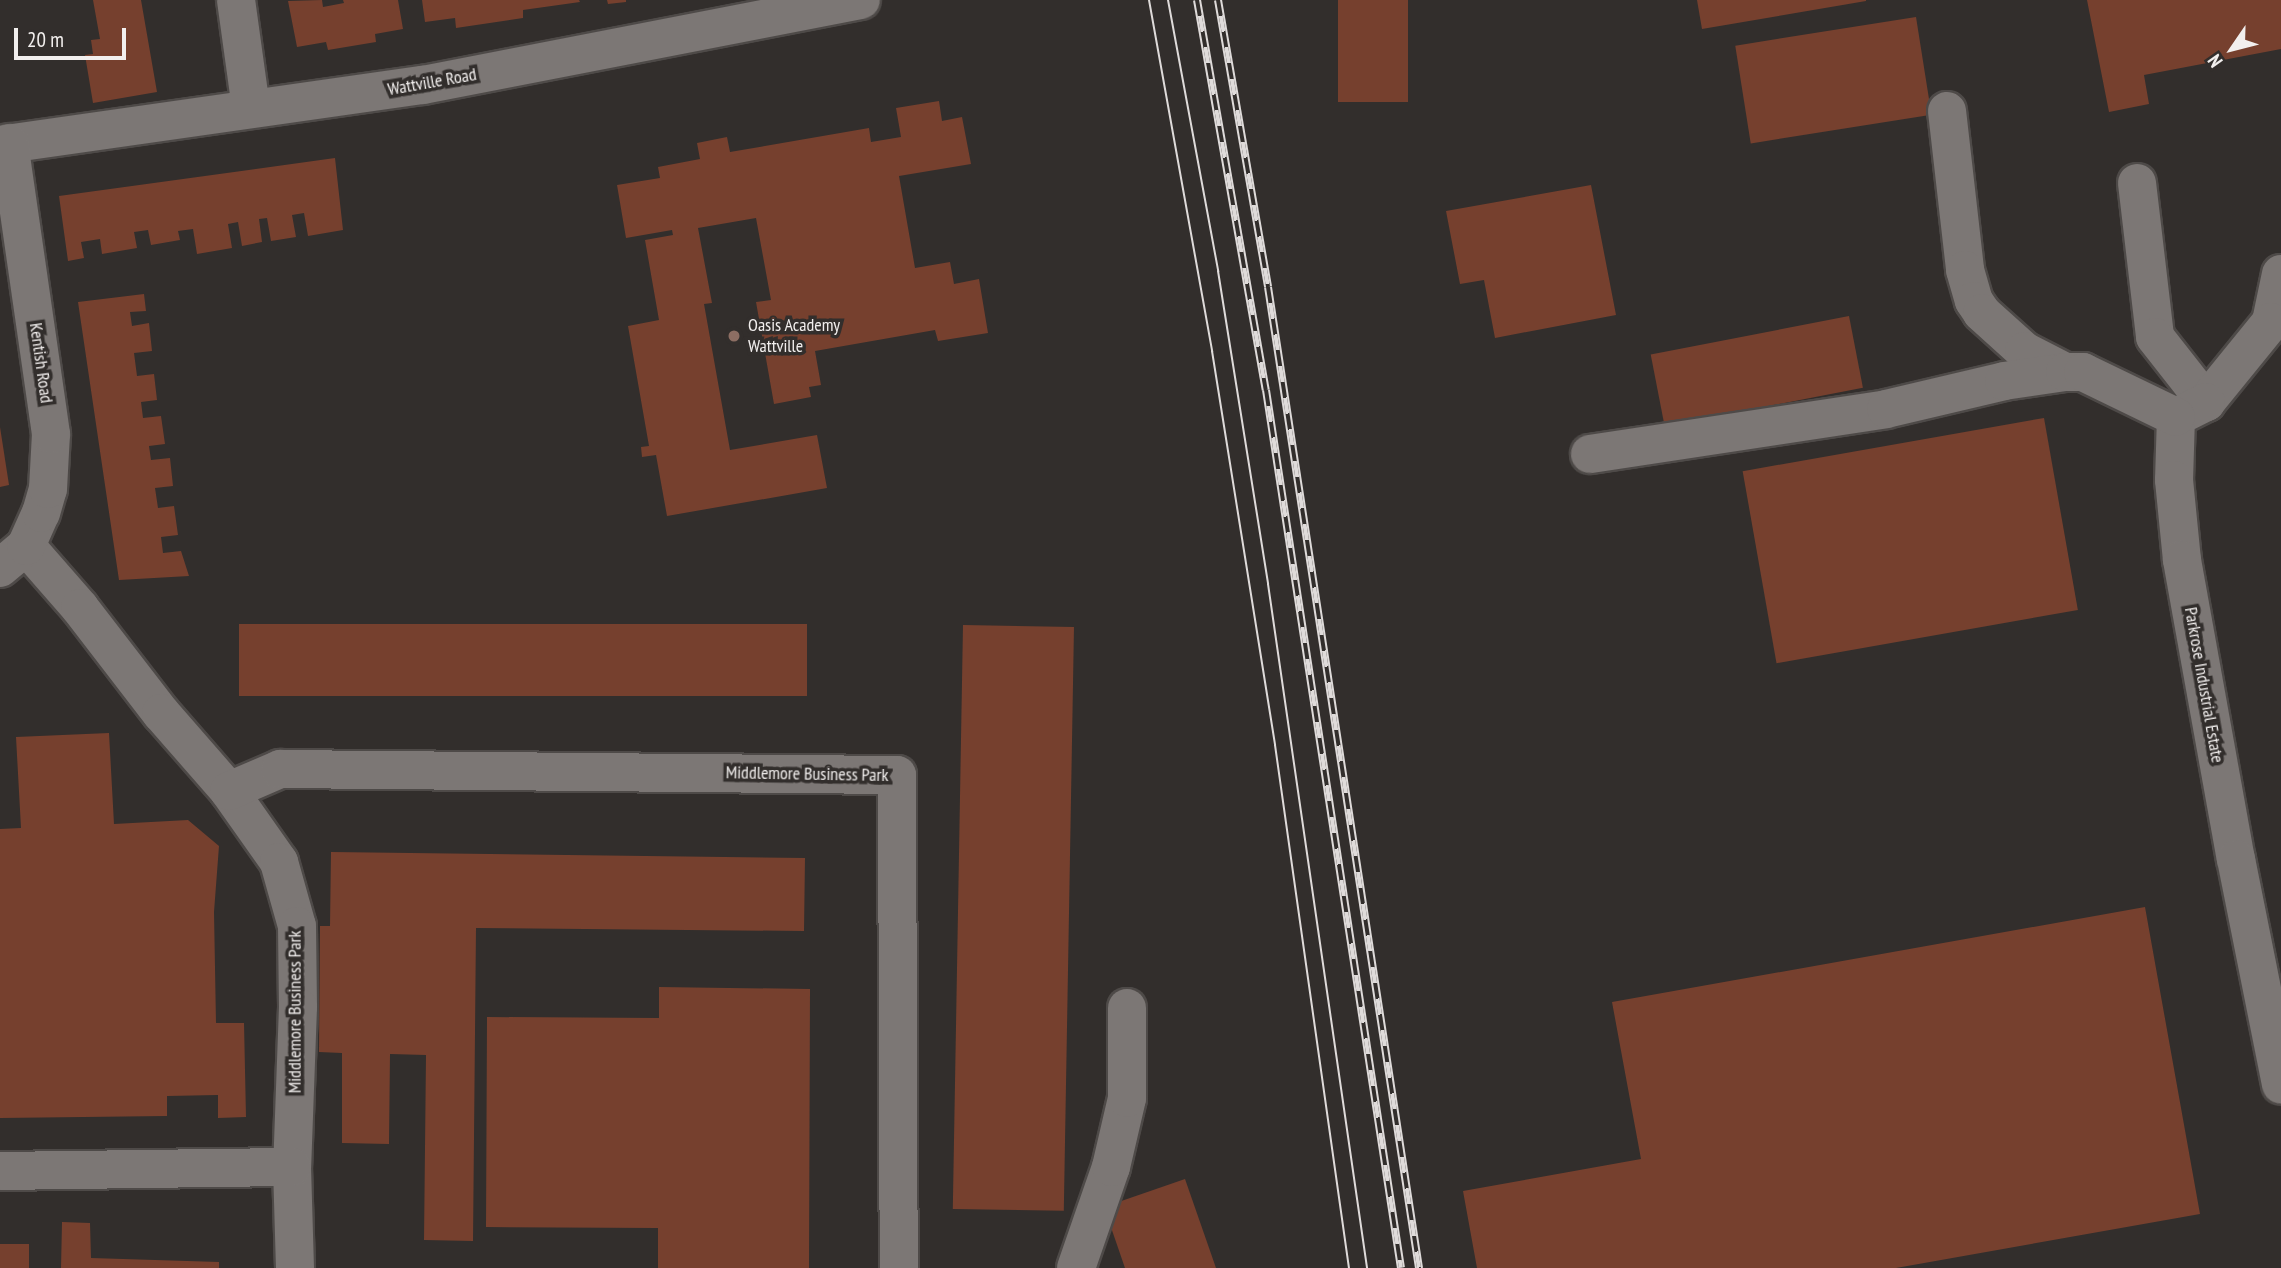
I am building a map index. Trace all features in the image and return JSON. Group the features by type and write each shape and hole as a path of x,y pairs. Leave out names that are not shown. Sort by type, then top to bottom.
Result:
{"street":[{"path":"236,0 251,108"},
{"name":"Wattville Road","path":"4,144 251,108 304,104 424,85 814,3 861,0"},
{"path":"1947,111 1965,270 1975,301 1982,313 2024,352 2065,372"},
{"name":"Kentish Road","path":"4,144 51,433 48,489 13,557"},
{"path":"2137,183 2155,337 2191,409"},
{"path":"2191,409 2271,322 2281,274"},
{"path":"1590,454 1886,410 2004,381 2065,372 2083,372 2191,409"},
{"name":"Parkrose Industrial Estate","path":"2191,409 2174,480 2182,560 2235,859 2281,1086"},
{"name":"Middlemore Business Park","path":"13,557 80,608 161,713 229,791 279,863 297,926 299,1007 292,1167 295,1268"},
{"name":"Middlemore Business Park","path":"229,791 280,769 897,775 899,1268"},
{"path":"1076,1268 1111,1167 1127,1098 1127,1008"},
{"path":"0,1171 292,1167"}],"building":[{"path":"93,0 141,0 157,92 93,103 85,55 93,54 91,40 100,39"},
{"path":"322,0 323,7 344,3 343,0 398,0 403,29 375,34 376,42 328,50 326,42 297,47 288,1"},
{"path":"422,0 580,2 523,10 523,18 456,28 455,18 425,22"},
{"path":"607,0 626,0 626,2 608,4"},
{"path":"1338,0 1408,0 1408,102 1338,102"},
{"path":"1697,0 1866,0 1866,1 1702,29"},
{"path":"2087,0 2281,0 2281,49 2144,75 2149,104 2109,112"},
{"path":"1916,17 1931,115 1751,143 1735,46"},
{"path":"939,101 942,121 962,117 971,164 899,176 915,268 950,262 954,284 979,279 988,333 938,341 935,330 815,351 821,385 809,387 811,397 774,404 756,302 771,300 756,218 698,228 712,303 704,304 730,450 817,435 827,488 667,516 656,455 642,457 641,447 649,446 628,326 659,320 645,240 673,235 672,230 626,238 617,185 660,178 658,167 700,159 697,143 727,137 730,152 869,128 871,142 901,137 896,108"},
{"path":"335,158 343,230 308,236 304,213 292,215 296,237 271,241 267,218 259,219 262,242 242,246 238,222 228,224 232,248 197,254 193,229 178,231 180,240 151,245 148,230 134,232 137,248 102,254 100,239 81,242 84,258 68,261 59,196"},
{"path":"1591,185 1616,315 1495,338 1484,280 1460,284 1446,211"},
{"path":"144,294 146,311 130,312 132,326 149,323 152,351 134,353 137,376 154,374 157,400 141,402 143,418 161,416 165,444 149,446 151,460 170,458 173,486 155,488 158,508 174,506 178,535 161,537 163,553 181,551 189,576 119,580 78,302"},
{"path":"1849,316 1863,388 1665,426 1651,355"},
{"path":"2044,418 2078,610 1777,663 1743,471"},
{"path":"0,427 9,485 0,487"},
{"path":"239,624 807,624 807,696 239,696"},
{"path":"963,625 1074,627 1064,1211 953,1209"},
{"path":"109,733 114,824 188,820 219,846 214,912 216,1023 244,1023 246,1117 218,1118 218,1095 167,1096 167,1116 0,1118 0,829 21,828 16,737"},
{"path":"331,852 805,858 804,931 476,928 473,1241 424,1240 426,1055 390,1054 389,1144 342,1143 342,1053 319,1052 320,926 330,926"},
{"path":"2145,907 2200,1214 1896,1268 1477,1268 1463,1191 1641,1159 1612,1002"},
{"path":"659,987 810,989 809,1268 658,1268 658,1228 486,1227 487,1017 659,1018"},
{"path":"1185,1179 1216,1268 1125,1268 1104,1207"},
{"path":"62,1222 90,1223 91,1258 219,1262 219,1268 61,1268"},
{"path":"0,1244 29,1244 29,1268 0,1268"}],"tram line":[{"path":"1149,0 1212,351 1275,745 1349,1268"},
{"path":"1168,0 1218,271 1268,584 1367,1268"}],"railway":[{"path":"1197,0 1266,390 1401,1268"},
{"path":"1218,0 1268,287 1419,1268"}],"place":[{"name":"Oasis Academy Wattville","path":"734,336"}]}
